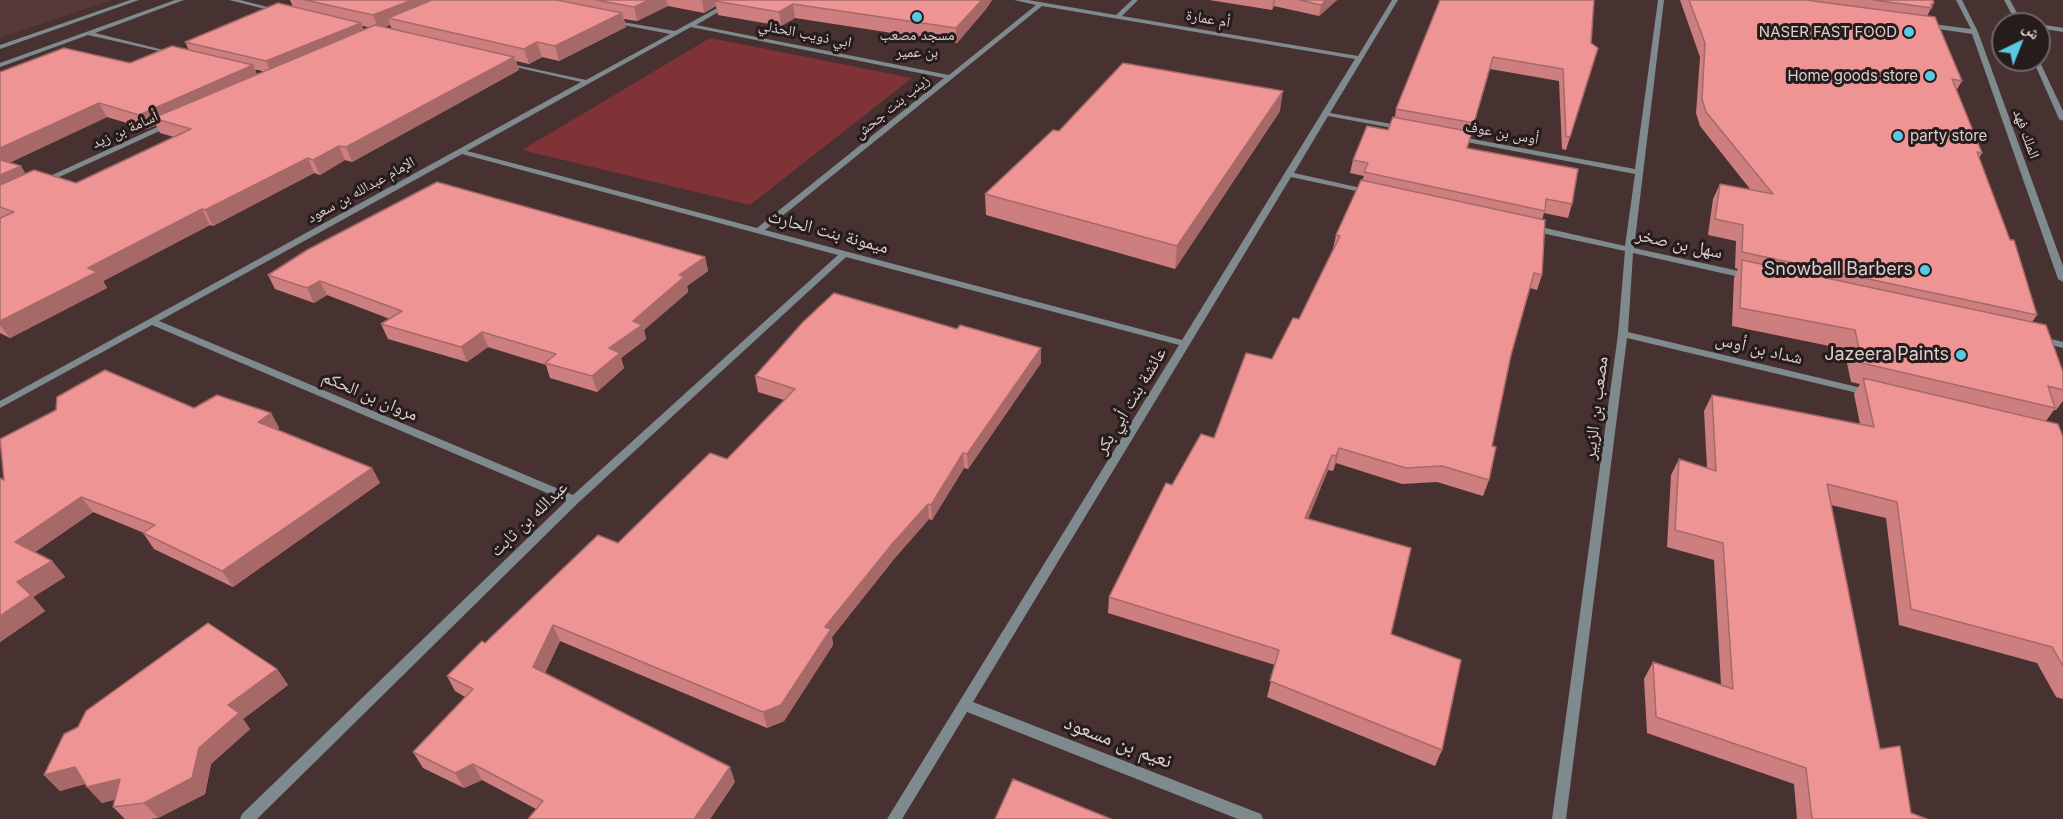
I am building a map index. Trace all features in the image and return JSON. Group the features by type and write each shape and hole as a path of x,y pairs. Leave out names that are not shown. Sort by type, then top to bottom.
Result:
{"street":[{"path":"0,65 181,0"},
{"path":"232,0 289,13"},
{"name":"الإمام عبدالله بن سعود","path":"0,405 736,0"},
{"name":"أم عمارة","path":"1017,0 1359,58"},
{"path":"1116,17 1136,0"},
{"name":"عائشة بنت أبي بكر","path":"894,819 1395,0"},
{"name":"مصعب بن الزبير","path":"1559,819 1623,334 1629,250 1661,0"},
{"name":"الملك فهد","path":"1959,0 1975,32 2063,279"},
{"path":"0,47 130,1 157,9"},
{"name":"زينب بنت جحش","path":"759,231 1041,4"},
{"path":"608,20 676,33"},
{"path":"1919,24 1975,32"},
{"name":"ابي ذويب الحذلي","path":"689,26 950,77"},
{"path":"89,34 181,56"},
{"path":"495,61 588,82"},
{"path":"2042,72 2063,119"},
{"path":"1326,114 1407,129"},
{"name":"أسامة بن زيد","path":"33,186 175,122"},
{"name":"أوس بن عوف","path":"1442,135 1639,172"},
{"name":"ميمونة بنت الحارث","path":"462,152 1185,344"},
{"path":"1289,174 1380,194"},
{"name":"سهل بن صخر","path":"1527,227 1758,278"},
{"name":"عبدالله بن ثابت","path":"247,819 574,500 845,253"},
{"name":"مروان بن الحكم","path":"153,322 574,500"},
{"name":"شداد بن أوس","path":"1623,334 1878,394"},
{"path":"2028,337 2063,345"},
{"name":"نعيم بن مسعود","path":"964,705 1256,819"}],"shaded area":[{"path":"0,0 112,0 0,38"},
{"path":"710,38 912,78 750,205 522,150"}],"building":[{"path":"305,0 412,0 373,15"},
{"path":"432,0 557,0 622,13 555,46 537,42 524,49 388,18"},
{"path":"596,0 649,0 634,7"},
{"path":"982,0 956,28 793,4 779,12 715,1"},
{"path":"1299,0 1326,0 1321,5"},
{"path":"1440,0 1594,0 1591,43 1598,48 1570,137 1566,136 1563,69 1493,57 1474,123 1396,109"},
{"path":"1689,0 1806,0 1935,17 1962,81 1952,79 1982,153 1977,152 2010,240 2014,240 2037,315 1742,252 1743,225 1715,219 1720,184 1773,194 1706,112 1702,99 1705,43"},
{"path":"1873,0 1933,0 1934,3 1931,4 1932,8"},
{"path":"278,3 361,23 266,61 185,42"},
{"path":"375,25 514,57 346,147 339,146 313,160 308,158 205,210 202,209 88,268 97,272 0,321 0,218 14,212 0,207 0,185 34,170 76,183 191,129 153,118"},
{"path":"172,46 253,65 139,115 99,103 0,148 0,72 64,48 130,63"},
{"path":"1123,63 1283,91 1177,246 985,194 1053,130 1059,131"},
{"path":"1393,117 1472,132 1467,148 1578,169 1572,204 1546,199 1545,211 1364,172 1368,163 1353,160 1367,126 1388,130"},
{"path":"0,160 21,166 0,175"},
{"path":"1361,180 1545,220 1542,275 1534,273 1511,355 1492,446 1496,447 1489,480 1442,466 1406,468 1339,448 1336,456 1332,455 1305,518 1411,548 1391,634 1461,660 1442,750 1270,681 1279,650 1109,597 1166,483 1172,485 1201,434 1214,438 1246,353 1272,359 1293,318 1299,319 1340,236 1336,235"},
{"path":"437,182 705,257 679,275 684,277 633,321 642,325 609,348 620,353 592,376 545,363 556,354 482,332 461,347 381,324 402,311 320,281 307,288 268,275 307,250"},
{"path":"1742,260 2046,325 2063,372 2063,390 2048,386 2055,408 1862,363 1855,330 1740,308"},
{"path":"834,293 957,329 960,325 1041,348 967,454 963,453 931,505 928,504 893,543 825,627 831,629 781,705 763,712 553,625 533,667 730,767 694,819 528,819 543,801 473,764 455,773 413,752 473,689 447,676 482,641 485,643 598,535 618,543 710,453 727,459 795,389 755,376 803,322"},
{"path":"105,370 194,408 217,395 271,413 258,422 372,468 222,571 143,533 155,525 81,497 15,542 52,561 17,582 31,595 0,616 0,478 4,480 0,439 56,410 57,397"},
{"path":"1863,378 2058,424 2063,437 2063,666 2052,647 1911,609 1897,502 1827,484 1880,749 1900,746 1911,813 1927,819 1812,819 1806,768 1656,717 1653,662 1733,689 1723,543 1675,530 1679,459 1716,471 1712,395 1874,427"},
{"path":"208,623 277,669 228,705 239,713 199,748 192,778 144,803 113,807 120,779 87,787 75,767 44,775 64,734 78,727 86,711"},
{"path":"1013,779 1111,819 995,819"}],"place":[{"name":"مسجد مصعب بن عمير","path":"917,17"},
{"name":"NASER FAST FOOD","path":"1909,32"},
{"name":"Home goods store","path":"1930,76"},
{"name":"party store","path":"1898,136"},
{"name":"Snowball Barbers","path":"1925,270"},
{"name":"Jazeera Paints","path":"1961,355"}]}
